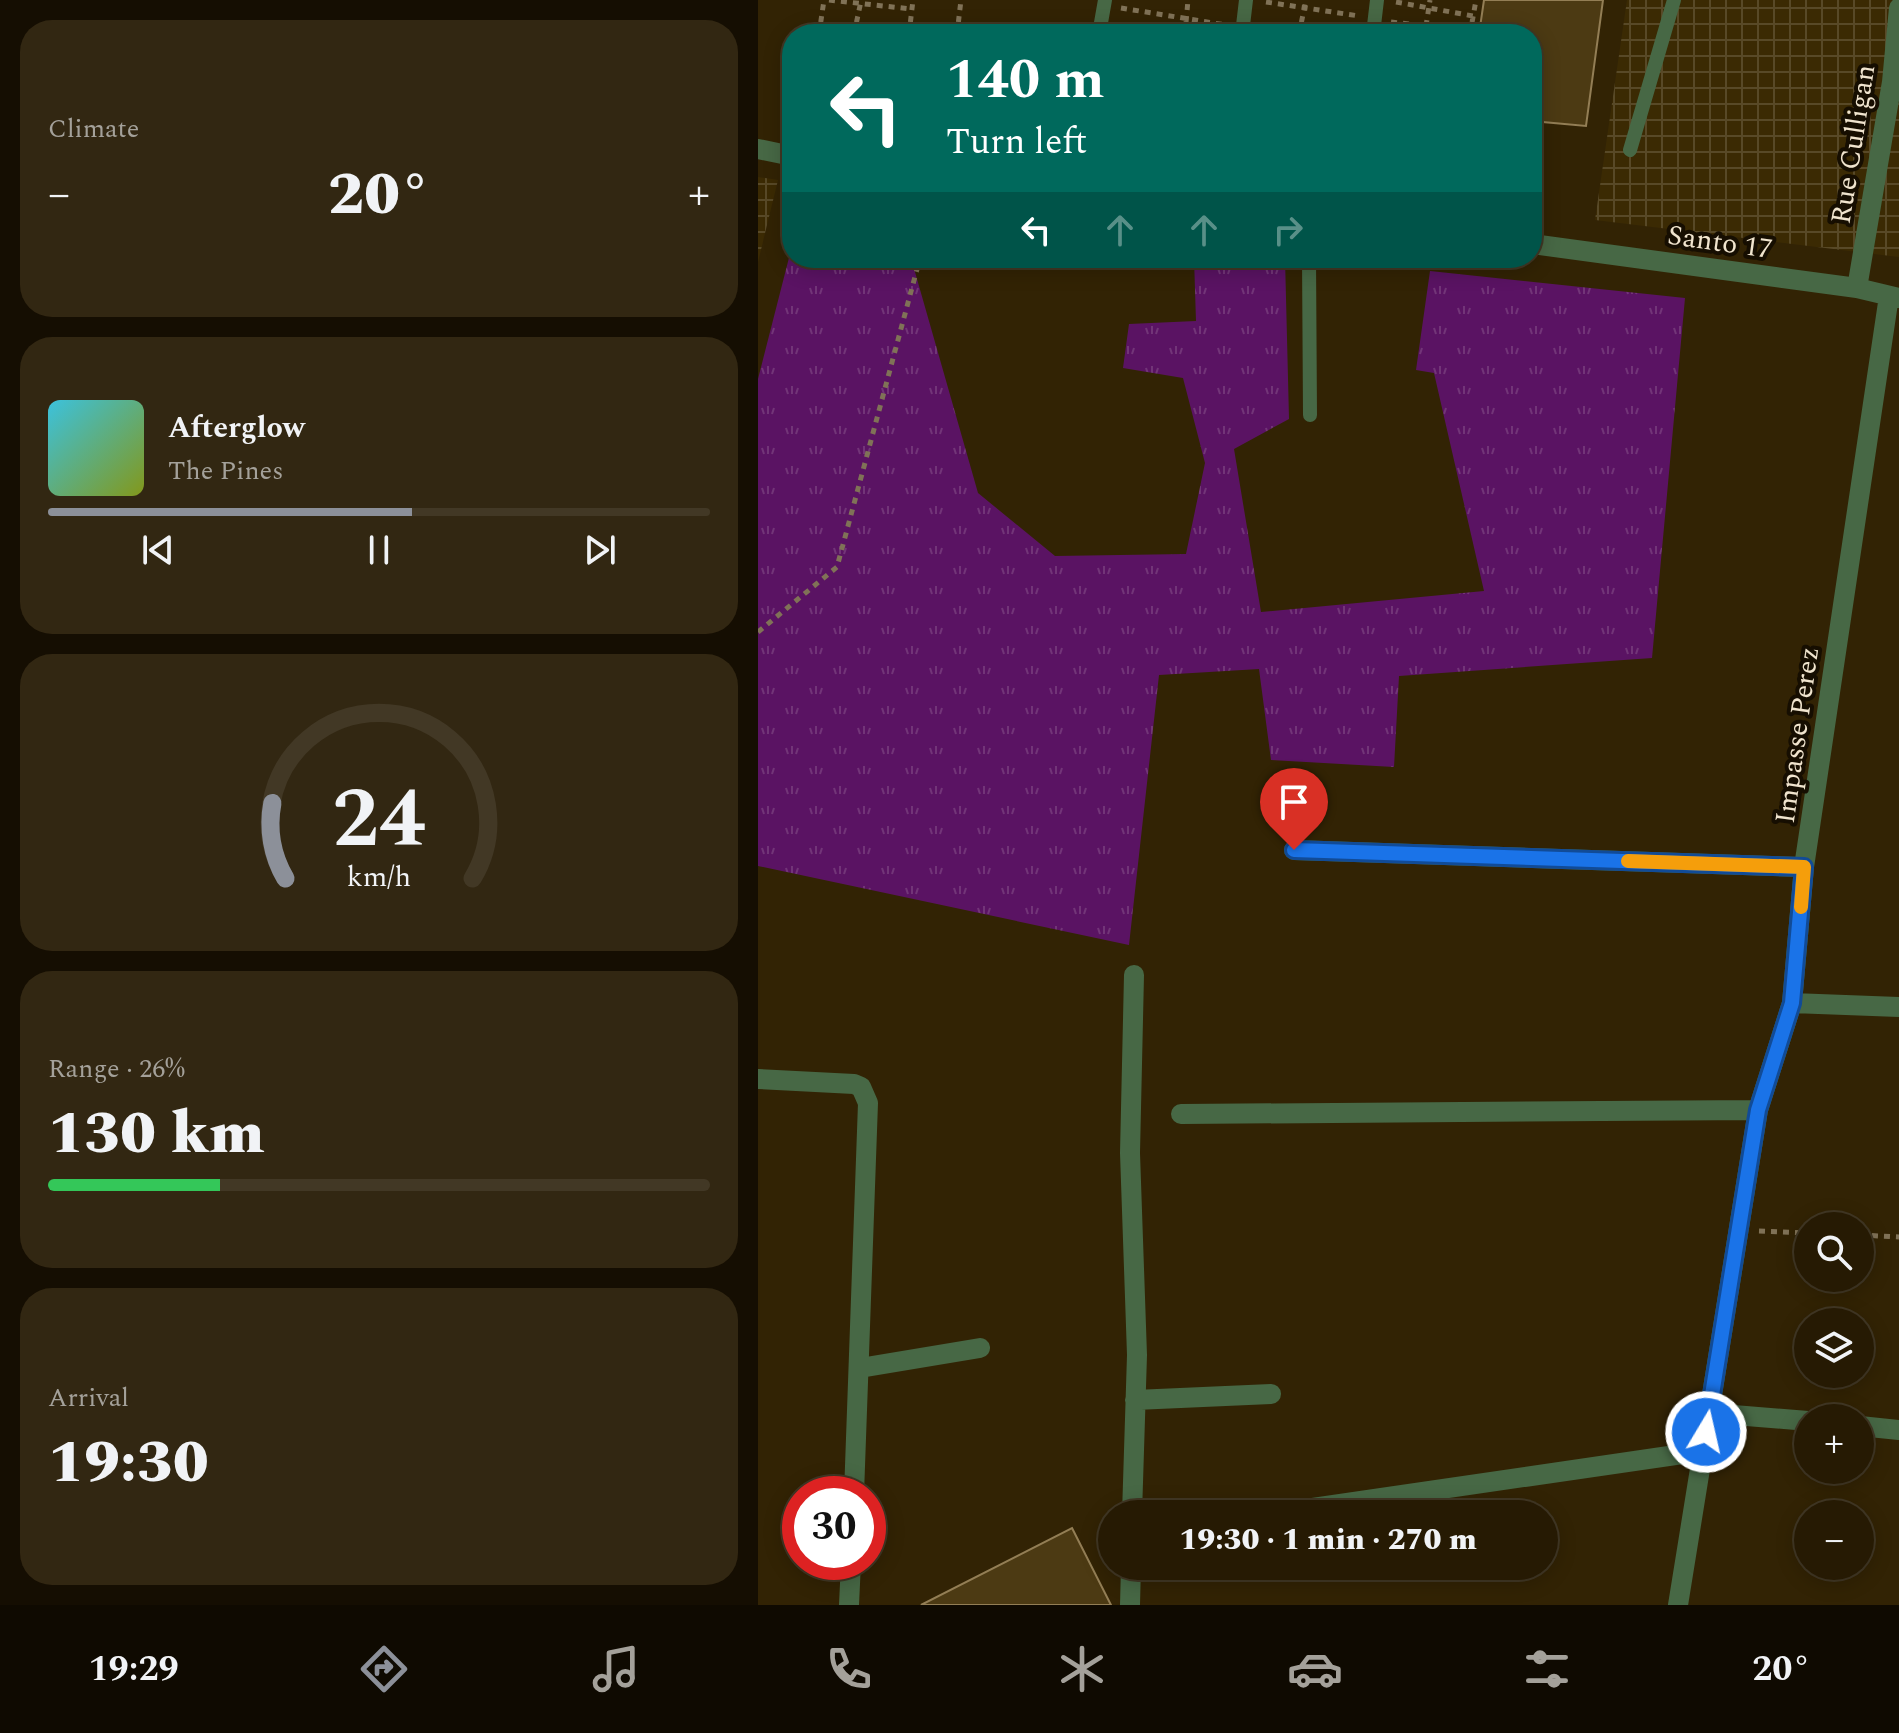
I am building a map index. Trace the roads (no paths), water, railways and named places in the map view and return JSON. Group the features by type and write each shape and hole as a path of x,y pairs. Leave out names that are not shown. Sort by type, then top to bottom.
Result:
{"street":[{"name":"Rue Culligan","path":"1857,288 1896,82 1899,8"},
{"path":"758,149 782,154"},
{"name":"Santo 17","path":"1542,245 1857,288 1894,297"},
{"name":"Impasse Perez","path":"1678,1605 1758,1110 1792,1003 1804,867 1894,297"},
{"path":"1294,850 1804,867"},
{"path":"1132,1500 1135,1400 1130,1153 1134,975"},
{"path":"1792,1003 1899,1007"},
{"path":"758,1079 854,1084 866,1093 868,1124 855,1476"},
{"path":"1181,1114 1758,1110"},
{"path":"860,1368 980,1348"},
{"path":"1135,1400 1271,1394"},
{"path":"1709,1413 1794,1420"},
{"path":"1874,1427 1899,1430"},
{"path":"1366,1500 1703,1451"},
{"path":"849,1605 850,1580"}],"lane":[{"path":"1243,24 1246,0"},
{"path":"1374,24 1377,0"},
{"path":"1630,150 1674,0"},
{"path":"1101,24 1105,3"},
{"path":"1309,268 1310,415"}]}
